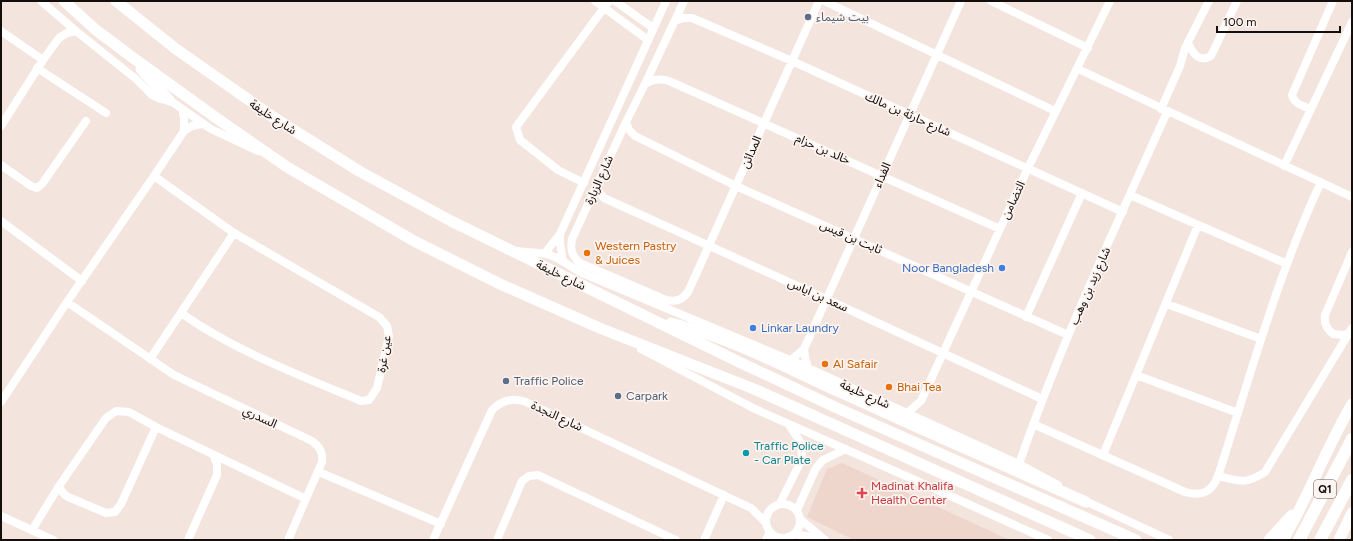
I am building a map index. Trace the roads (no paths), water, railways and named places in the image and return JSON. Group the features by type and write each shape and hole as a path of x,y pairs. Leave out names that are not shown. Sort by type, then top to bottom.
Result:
{"highway":[{"name":"Q1","path":"1299,540 1352,439"},
{"name":"Q1","path":"1320,540 1352,480"}],"main road":[{"path":"64,1 96,30 132,57 277,160 414,241 500,284 615,335 754,389 1090,540"},
{"name":"شارع خليفة","path":"116,1 176,49 276,119 359,171 451,221 739,362 837,408 1136,540"},
{"path":"132,57 169,100"},
{"path":"649,317 698,330 755,353 1086,502"},
{"path":"1283,540 1296,518 1303,501 1352,404"},
{"path":"1269,540 1303,501"},
{"path":"1340,539 1350,516"},
{"path":"1292,540 1296,518"}],"street":[{"path":"41,1 136,79 152,95 161,99 169,100 202,124 218,133 277,160"},
{"name":"شارع خليفة","path":"124,1 131,14"},
{"path":"595,1 606,4 648,40"},
{"path":"615,1 653,28"},
{"name":"شارع الزبارة","path":"545,253 560,234 666,1"},
{"name":"المدائن","path":"679,300 688,292 819,1"},
{"path":"824,1 1055,112"},
{"name":"الفداء","path":"791,360 804,349 961,1"},
{"path":"991,1 1088,48"},
{"name":"التضامن","path":"908,413 921,400 1028,168 1078,69 1110,1"},
{"name":"شارع زيد بن وهب","path":"1019,464 1042,399 1068,335 1123,212 1164,110 1183,54 1209,1"},
{"path":"1188,42 1192,52 1196,56 1206,58 1213,54 1237,1"},
{"path":"1311,109 1297,103 1293,100 1292,95 1333,1"},
{"path":"683,2 686,12 692,18"},
{"name":"شارع الزبارة","path":"679,300 666,300 580,263 572,254 571,245 572,239 617,141 683,2"},
{"path":"584,183 558,170 520,140 516,127 606,4"},
{"path":"2,121 59,38 62,28 61,18"},
{"path":"675,21 683,18 692,18"},
{"name":"شارع حارثة بن مالك","path":"692,18 792,61 1123,212"},
{"path":"1284,166 1352,22"},
{"path":"1,30 43,60"},
{"path":"59,38 67,33 76,31"},
{"path":"1180,66 1187,60 1196,56"},
{"path":"37,68 106,114"},
{"path":"1078,69 1321,182 1352,198"},
{"name":"خالد بن حزام","path":"645,84 659,79 669,81 764,122 1000,229"},
{"path":"182,109 184,117 184,131"},
{"path":"1,165 31,186 37,188 42,184 86,121"},
{"path":"626,122 629,130 635,136"},
{"path":"1,402 67,302 184,131 192,126 202,124"},
{"path":"617,141 625,137 635,136"},
{"name":"ثابت بن قيس","path":"635,136 736,186 1068,335"},
{"name":"عين غرة","path":"154,176 234,233 379,317 387,326 389,336 380,379 373,395 369,400 361,401 254,354 202,328 181,312"},
{"path":"1033,424 1185,492 1199,494 1214,486 1261,339 1287,264 1321,182"},
{"name":"سعد بن اياس","path":"596,188 604,198 1042,399"},
{"path":"1026,317 1082,193"},
{"path":"1130,195 1287,264"},
{"path":"1,221 82,281"},
{"path":"1103,455 1167,304 1198,225"},
{"path":"150,359 234,233"},
{"path":"560,234 563,261"},
{"name":"شارع خليفة","path":"509,250 545,253 563,261 582,273 791,360 1019,464 1086,502 1169,540"},
{"path":"1350,330 1344,335 1333,334 1326,326 1325,315 1351,256"},
{"name":"السدري","path":"67,302 174,375 312,441 317,445 321,450 323,457 319,472 288,540"},
{"path":"1167,304 1261,339"},
{"path":"1218,476 1244,481 1253,480 1265,472 1350,330"},
{"path":"615,335 752,408 1048,540"},
{"path":"804,349 808,368"},
{"path":"1136,375 1238,413"},
{"name":"شارع النجدة","path":"433,540 488,417 498,404 510,399 518,399 526,402 724,495 750,508 765,522"},
{"path":"921,400 921,411 925,421"},
{"path":"32,530 59,486 106,418 113,412 121,410 129,412 214,456 306,499"},
{"path":"780,503 802,459 801,443 789,425"},
{"path":"59,486 68,497 106,514 115,512 121,504 156,427"},
{"path":"797,510 816,468 823,460 846,449"},
{"path":"188,540 217,475 217,465 214,456"},
{"path":"217,475 233,464"},
{"path":"319,472 441,524"},
{"path":"497,540 522,481 529,476 538,476 676,540"},
{"path":"704,540 724,495"},
{"path":"780,503 791,505 797,510 800,519 799,527 794,534 782,539 770,532 765,522 768,511 780,503"},
{"name":"شارع النجدة","path":"750,508 772,507"},
{"path":"1,516 53,540"},
{"path":"800,519 825,540"},
{"path":"766,540 770,532"},
{"path":"794,534 825,540"}],"place":[{"name":"بيت شيماء","path":"808,17"},
{"name":"Western Pastry & Juices","path":"587,253"},
{"name":"Noor Bangladesh","path":"1002,268"},
{"name":"Linkar Laundry","path":"753,328"},
{"name":"Al Safair","path":"825,364"},
{"name":"Traffic Police","path":"506,381"},
{"name":"Bhai Tea","path":"889,387"},
{"name":"Carpark","path":"618,396"},
{"name":"Traffic Police - Car Plate","path":"746,453"},
{"name":"Madinat Khalifa Health Center","path":"862,493"}]}
